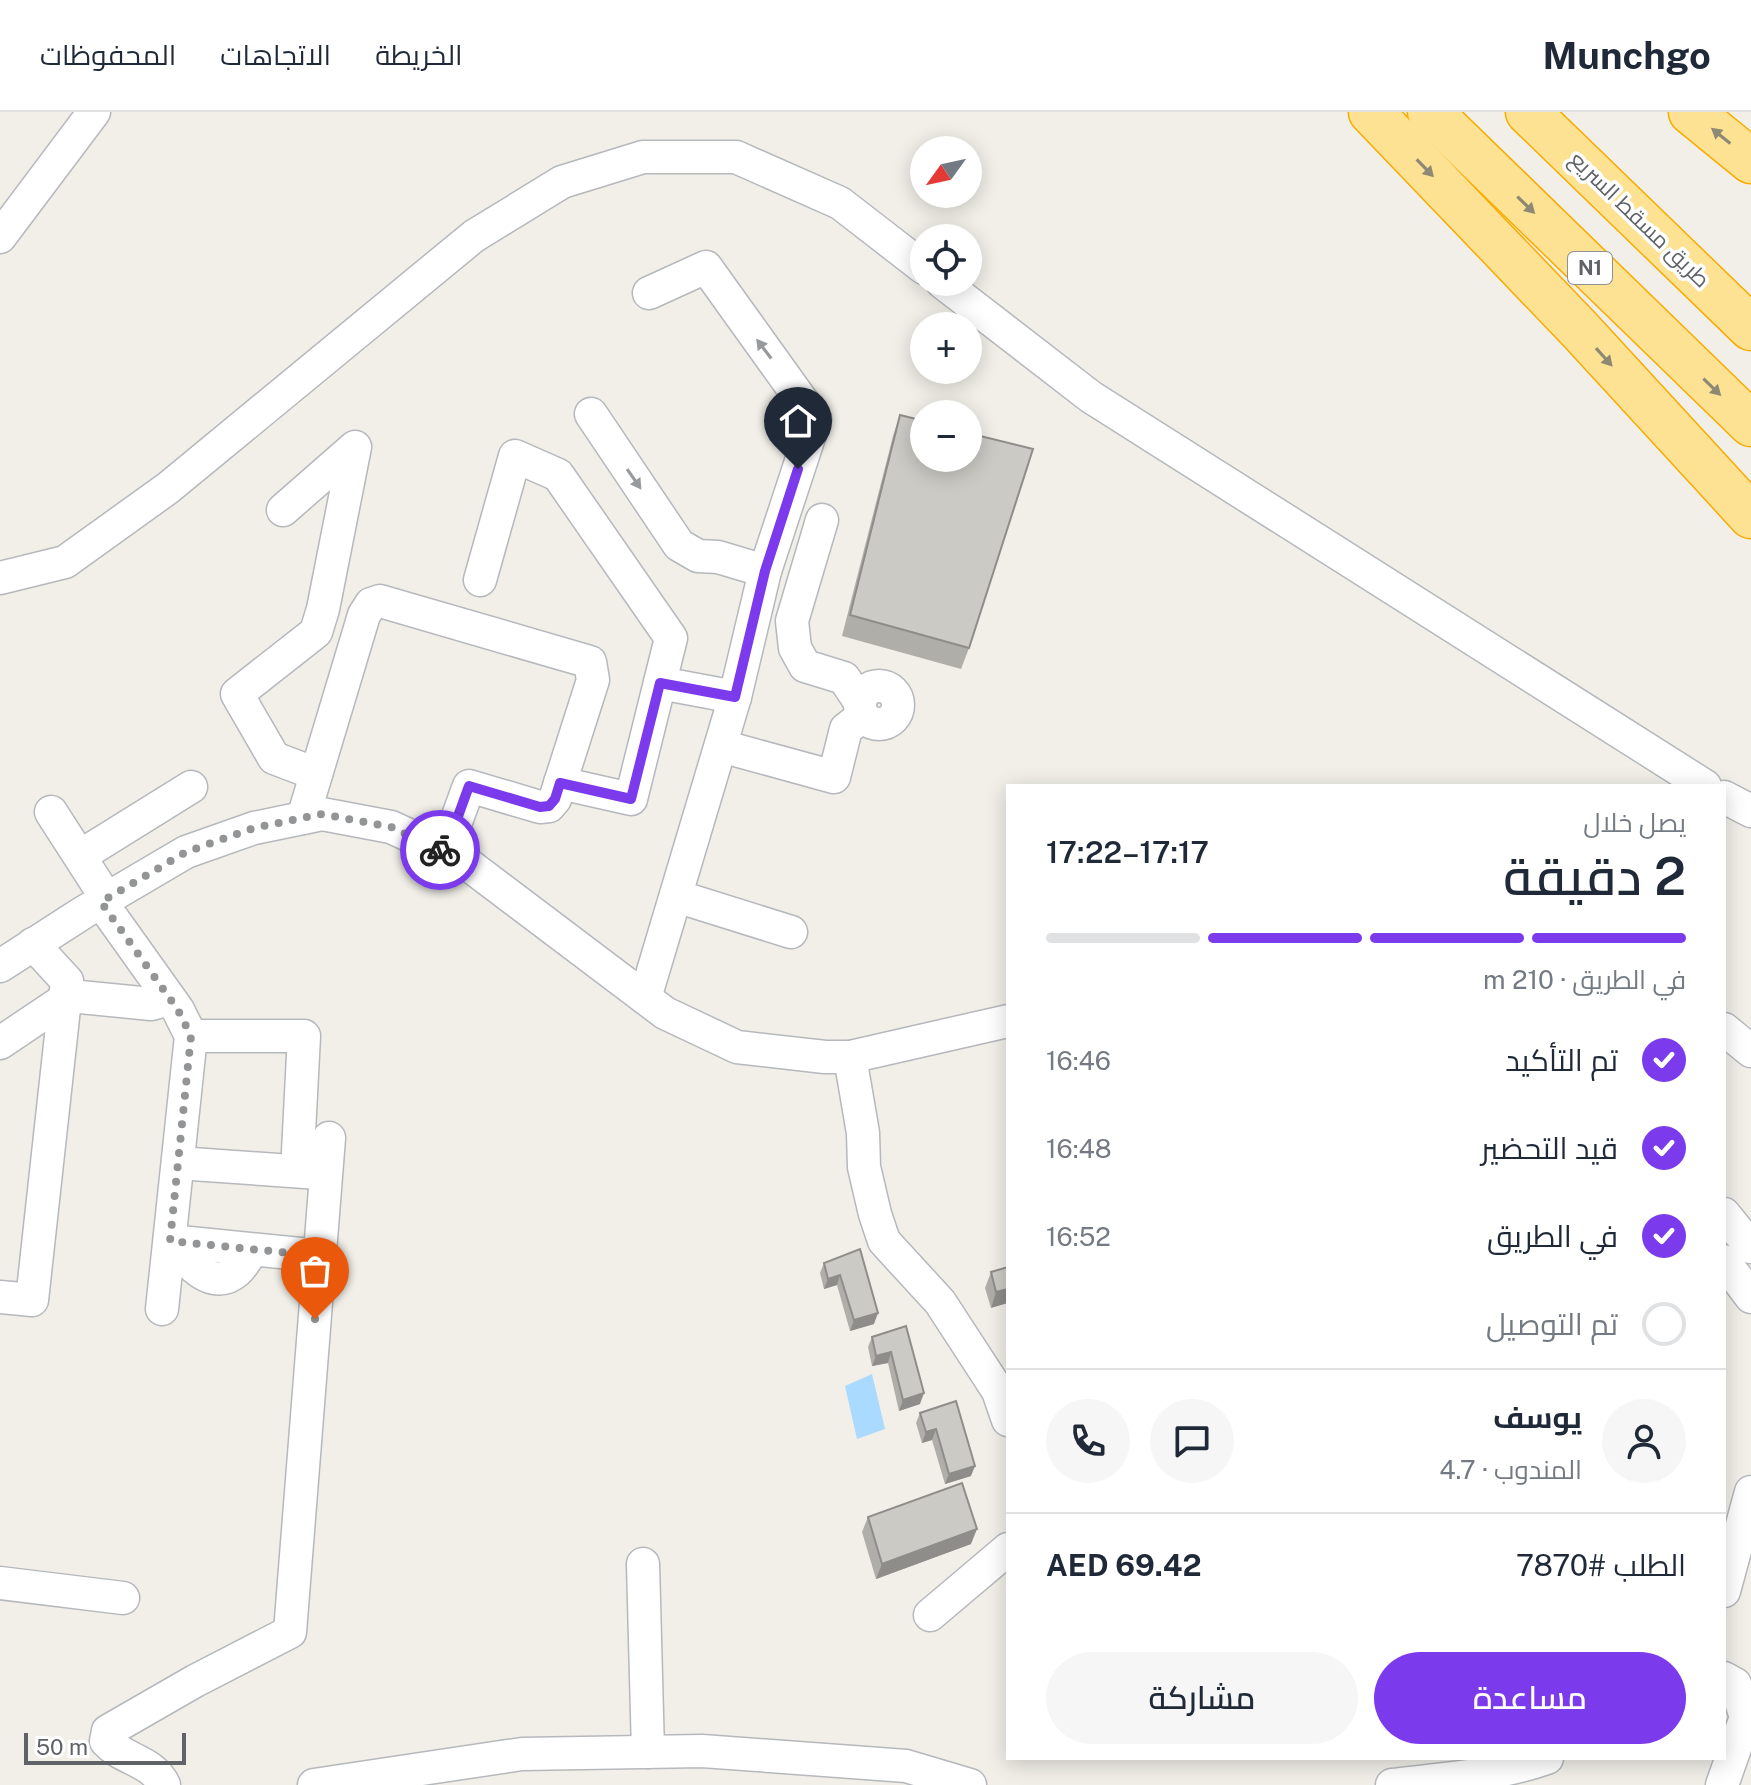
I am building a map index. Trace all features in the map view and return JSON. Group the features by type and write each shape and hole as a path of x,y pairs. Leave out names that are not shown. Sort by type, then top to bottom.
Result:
{"highway":[{"path":"1371,112 1580,330 1751,516"},
{"name":"N1","path":"1430,112 1751,424"},
{"name":"طريق مسقط السريع","path":"1528,112 1751,328"},
{"path":"1691,112 1751,161"},
{"path":"1694,270 1751,313"}],"street":[{"path":"0,237 94,112"},
{"path":"0,578 65,562 78,553 168,488 474,236 562,182 643,157 736,157 840,203 910,257"},
{"path":"645,998 735,697 765,571 815,419 736,313 706,267 649,293"},
{"path":"960,296 1091,397 1702,784"},
{"path":"591,414 679,545 698,556 718,557 765,571"},
{"path":"283,510 355,447 316,632 237,694 274,758 316,774"},
{"path":"480,580 515,456 558,475 671,638 631,799 560,783"},
{"path":"721,746 834,777 846,729 861,709 844,678 805,666 795,648 792,621 822,520"},
{"path":"303,818 364,615 371,604 380,601 590,662 593,680 555,799 549,806 540,807 469,786 445,852"},
{"path":"660,683 735,697"},
{"path":"80,856 191,787"},
{"path":"1726,798 1751,811"},
{"path":"51,812 191,1036 162,1309"},
{"path":"0,966 186,852 254,828 322,814 391,827 461,859 665,1013 737,1047 850,1057 1006,1021"},
{"path":"676,896 791,932"},
{"path":"0,1297 32,1300 67,981 33,944"},
{"path":"0,1043 64,1000 80,997 151,1004 170,999"},
{"path":"1726,1031 1751,1051"},
{"path":"164,1785 148,1765 115,1752 106,1741 108,1731 290,1632 320,1256 304,1036 191,1036"},
{"path":"850,1057 863,1133 864,1167 884,1241 940,1302 998,1391 1006,1414"},
{"path":"312,1172 329,1138"},
{"path":"178,1163 312,1172"},
{"path":"1726,1216 1751,1247"},
{"path":"170,1241 191,1265 208,1278 237,1271 252,1250 320,1256"},
{"path":"1726,1264 1751,1297"},
{"path":"1726,1584 1749,1507"},
{"path":"930,1615 1006,1551"},
{"path":"643,1564 648,1752"},
{"path":"0,1583 123,1598"},
{"path":"1722,1785 1746,1717 1735,1684 1726,1679"},
{"path":"314,1785 522,1754 702,1751 906,1766 970,1785"},
{"path":"1392,1785 1451,1778 1541,1760"}],"water":[{"path":"872,1374 885,1429 857,1439 845,1386"}],"building":[{"path":"900,415 910,418 910,472 982,472 982,436 1033,449 969,648 850,615"},
{"path":"860,1249 878,1313 854,1320 840,1275 828,1279 824,1263"},
{"path":"1006,1268 1006,1290 996,1292 991,1272"},
{"path":"906,1326 924,1393 903,1400 891,1352 876,1356 872,1337"},
{"path":"956,1401 975,1466 949,1474 936,1429 926,1432 920,1413"},
{"path":"962,1483 977,1529 882,1564 868,1517"}],"way so far":[{"path":"315,1319 320,1256 170,1241 191,1036 178,1010 101,902 186,852 254,828 322,814 391,827 440,850"}],"route":[{"path":"440,850 445,852 469,786 540,807 549,806 555,799 560,783 631,799 660,683 735,697 765,571 798,469"}]}
